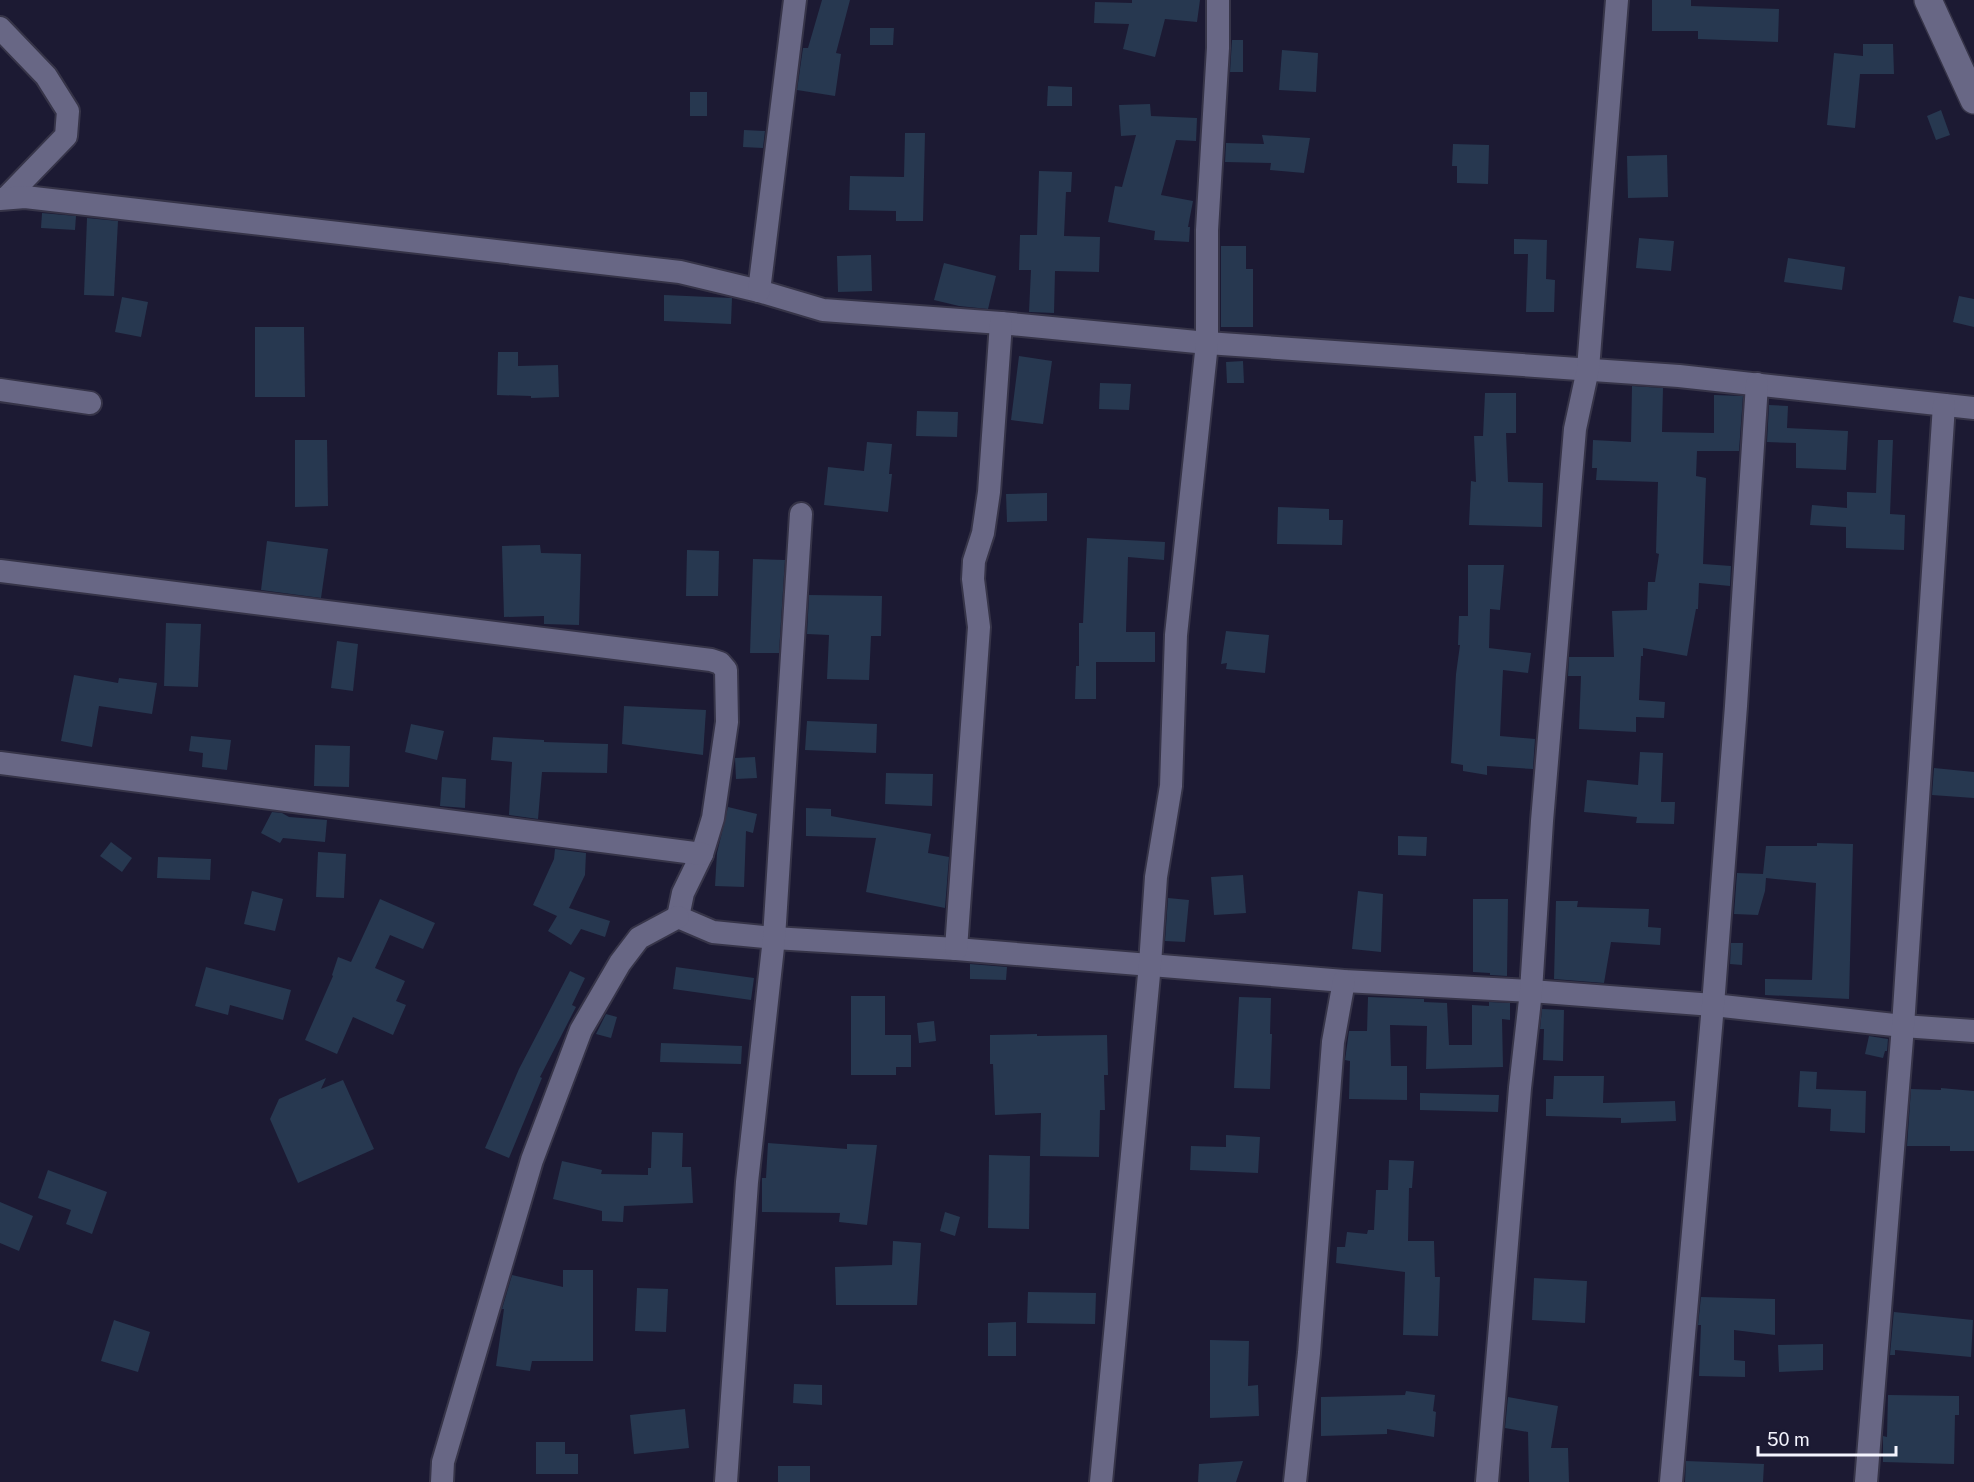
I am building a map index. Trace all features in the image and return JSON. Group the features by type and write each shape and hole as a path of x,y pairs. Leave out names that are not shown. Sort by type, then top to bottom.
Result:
{"street":[{"path":"759,291 795,0"},
{"path":"1101,1482 1150,964 1156,877 1171,786 1176,635 1207,343 1207,230 1218,48 1218,0"},
{"path":"1487,1482 1520,1088 1531,991 1542,821 1575,429 1588,369 1617,0"},
{"path":"1928,0 1974,100"},
{"path":"0,28 46,76 68,111 66,136 3,198"},
{"path":"3,198 36,199 680,272 759,291 823,310 1001,323 1207,343 1678,376 1974,408"},
{"path":"956,949 979,627 973,579 974,561 983,534 989,492 1001,323"},
{"path":"1671,1482 1713,1005 1736,706 1756,384"},
{"path":"0,390 90,403"},
{"path":"1866,1482 1903,1026 1944,405"},
{"path":"726,1482 747,1182 774,938 801,514"},
{"path":"0,571 711,660 720,663 726,670 727,722 713,818 702,854 683,892 678,917"},
{"path":"0,764 702,854"},
{"path":"678,917 713,932 774,938 956,949 1344,981 1531,991 1713,1005 1903,1026 1974,1030"},
{"path":"442,1482 443,1462 532,1160 581,1030 620,963 639,938 678,917"},
{"path":"1294,1482 1309,1353 1334,1042 1344,981"}],"building":[{"path":"822,0 850,0 836,53 841,54 835,96 797,90 803,48 808,48"},
{"path":"1132,0 1200,0 1197,22 1165,19 1155,57 1123,49 1129,24 1094,23 1095,2 1132,3"},
{"path":"1652,0 1691,0 1691,6 1779,9 1778,42 1698,39 1698,31 1652,31"},
{"path":"870,28 894,28 893,45 870,45"},
{"path":"1232,40 1243,40 1243,72 1230,72"},
{"path":"1863,44 1893,44 1894,74 1860,74 1855,128 1827,125 1834,53 1863,56"},
{"path":"1282,50 1318,53 1316,92 1279,90"},
{"path":"1048,86 1072,87 1072,106 1047,106"},
{"path":"690,92 707,92 707,116 690,116"},
{"path":"1150,104 1151,116 1197,118 1196,141 1176,140 1161,195 1193,201 1188,227 1190,227 1189,242 1154,240 1155,231 1108,222 1115,186 1122,187 1136,135 1121,136 1119,105"},
{"path":"1941,110 1950,135 1936,140 1927,116"},
{"path":"744,130 765,131 763,148 743,147"},
{"path":"905,133 925,133 923,221 896,221 896,211 849,210 850,176 904,177"},
{"path":"1262,135 1310,138 1304,173 1270,170 1271,163 1225,162 1226,143 1264,144"},
{"path":"1453,144 1489,145 1488,184 1457,183 1457,166 1452,166"},
{"path":"1667,155 1668,197 1628,198 1627,156"},
{"path":"1039,171 1072,172 1071,192 1066,192 1064,236 1100,237 1099,272 1055,271 1054,313 1029,312 1031,270 1019,270 1020,235 1037,235"},
{"path":"42,213 76,216 75,230 41,228"},
{"path":"87,218 118,221 114,296 84,295"},
{"path":"1639,238 1674,241 1671,271 1636,268"},
{"path":"1514,239 1547,240 1546,279 1555,280 1554,312 1526,312 1528,254 1514,254"},
{"path":"1221,246 1246,246 1246,269 1253,269 1253,327 1221,327"},
{"path":"871,255 872,291 838,292 837,256"},
{"path":"1788,258 1845,267 1842,290 1784,282"},
{"path":"944,263 996,276 988,309 959,306 934,300"},
{"path":"664,295 732,298 731,324 664,321"},
{"path":"1959,296 1974,299 1974,327 1953,322"},
{"path":"122,297 148,302 141,337 115,332"},
{"path":"255,327 304,327 305,397 255,397"},
{"path":"498,352 518,352 518,366 558,365 559,397 531,398 531,396 497,395"},
{"path":"1019,356 1052,361 1043,424 1011,420"},
{"path":"1243,361 1244,383 1227,383 1226,362"},
{"path":"1100,383 1131,384 1129,410 1099,409"},
{"path":"1632,386 1663,388 1662,432 1714,433 1714,395 1743,396 1739,451 1697,451 1696,476 1706,478 1703,564 1731,566 1730,586 1699,583 1698,609 1696,609 1687,656 1643,648 1639,700 1665,702 1664,718 1636,717 1636,732 1579,729 1581,676 1568,676 1569,657 1614,657 1612,611 1647,610 1648,582 1655,582 1659,554 1656,553 1658,482 1596,480 1597,468 1592,468 1593,440 1631,442"},
{"path":"1485,393 1516,393 1516,433 1506,433 1508,482 1543,483 1542,527 1469,525 1471,481 1476,482 1474,436 1483,436"},
{"path":"1769,405 1788,406 1787,428 1848,431 1846,470 1796,468 1796,443 1767,442"},
{"path":"917,411 958,412 957,437 916,436"},
{"path":"295,440 327,440 328,506 295,507"},
{"path":"1878,440 1893,440 1890,514 1905,515 1904,550 1846,548 1846,527 1810,525 1812,505 1847,508 1847,492 1876,493"},
{"path":"867,442 892,444 888,512 824,505 828,467 864,471"},
{"path":"1047,493 1047,521 1007,522 1006,494"},
{"path":"1278,507 1329,509 1329,520 1343,520 1342,545 1277,544"},
{"path":"1087,538 1165,542 1164,560 1128,557 1126,632 1155,632 1155,662 1096,662 1096,699 1075,699 1076,666 1079,666 1079,623 1083,623"},
{"path":"267,541 328,549 321,598 261,590"},
{"path":"540,545 541,553 581,554 579,625 544,624 544,616 504,617 502,546"},
{"path":"687,550 719,551 718,596 686,596"},
{"path":"753,559 785,560 779,653 750,653"},
{"path":"1468,565 1504,565 1500,610 1490,609 1489,648 1531,653 1528,673 1503,670 1500,736 1535,739 1533,769 1487,766 1487,775 1463,771 1463,765 1451,763 1460,645 1458,645 1459,616 1468,616"},
{"path":"809,595 882,596 881,636 871,636 869,680 827,679 829,635 807,634"},
{"path":"166,623 201,624 198,687 164,686"},
{"path":"1226,631 1269,635 1265,673 1226,669 1227,663 1221,664"},
{"path":"337,641 358,644 353,691 331,688"},
{"path":"74,675 118,683 119,678 157,683 152,714 99,706 92,747 61,741"},
{"path":"624,706 706,710 703,755 622,744"},
{"path":"807,721 877,724 876,753 805,750"},
{"path":"411,724 444,731 437,760 405,752"},
{"path":"191,736 231,740 227,770 202,767 203,753 189,751"},
{"path":"493,737 544,740 544,742 608,744 607,773 542,772 538,819 509,815 512,762 491,760"},
{"path":"315,745 350,746 349,787 314,786"},
{"path":"1640,752 1663,753 1661,802 1675,802 1674,824 1636,823 1637,817 1584,812 1587,780 1638,785"},
{"path":"755,757 757,778 736,779 735,758"},
{"path":"1934,768 1974,772 1974,798 1932,795"},
{"path":"886,773 933,774 932,806 885,804"},
{"path":"442,777 466,779 465,808 440,806"},
{"path":"728,807 757,814 753,833 746,831 744,887 715,886 717,853"},
{"path":"806,808 831,809 831,816 931,834 928,853 949,857 945,908 866,892 876,838 806,836"},
{"path":"272,812 282,813 289,817 327,820 325,842 283,838 280,843 261,833"},
{"path":"1398,836 1427,837 1426,856 1398,855"},
{"path":"111,842 132,858 122,872 100,856"},
{"path":"1817,843 1853,844 1849,999 1765,995 1765,979 1812,980 1816,883 1766,878 1758,915 1734,914 1737,873 1763,874 1766,846 1817,846"},
{"path":"555,849 586,853 585,875 569,908 610,921 605,937 581,929 571,945 548,931 557,916 533,905 554,859"},
{"path":"318,852 346,854 344,898 316,897"},
{"path":"158,857 211,859 210,880 157,878"},
{"path":"1243,875 1246,913 1214,915 1211,877"},
{"path":"252,891 283,899 275,931 244,924"},
{"path":"1358,891 1383,894 1381,952 1352,949"},
{"path":"1168,898 1189,900 1185,942 1165,941"},
{"path":"380,899 435,923 423,949 390,935 375,968 405,981 396,1001 406,1005 393,1035 353,1017 337,1054 305,1040 333,976 338,957 351,962"},
{"path":"1473,899 1508,899 1507,976 1473,972"},
{"path":"1556,901 1578,901 1577,907 1649,909 1648,927 1661,928 1660,945 1611,942 1604,983 1554,979"},
{"path":"1731,943 1743,943 1742,965 1730,964"},
{"path":"970,964 1007,967 1006,980 970,979"},
{"path":"206,967 291,990 283,1020 230,1005 228,1015 195,1006"},
{"path":"676,967 754,978 751,1000 673,989"},
{"path":"570,971 585,978 572,1005 576,1007 540,1077 542,1078 509,1158 485,1148 519,1069"},
{"path":"851,996 885,996 885,1035 911,1035 911,1067 896,1067 896,1075 851,1075"},
{"path":"1239,997 1271,998 1270,1089 1234,1088"},
{"path":"1368,997 1424,999 1424,1002 1447,1003 1449,1045 1472,1045 1472,1005 1489,1006 1489,1002 1510,1003 1510,1020 1502,1019 1503,1067 1426,1069 1427,1026 1390,1025 1391,1066 1407,1066 1407,1100 1349,1099 1350,1061 1345,1060 1349,1031 1367,1031"},
{"path":"1542,1009 1564,1010 1563,1061 1543,1060 1544,1029 1540,1029"},
{"path":"606,1014 617,1017 611,1038 596,1034"},
{"path":"934,1021 936,1041 919,1043 917,1023"},
{"path":"1037,1034 1037,1036 1107,1035 1108,1075 1104,1075 1105,1110 1100,1110 1099,1157 1040,1156 1041,1113 995,1115 993,1064 990,1064 990,1035"},
{"path":"1869,1036 1888,1039 1887,1051 1883,1058 1865,1054"},
{"path":"661,1043 742,1046 741,1064 660,1062"},
{"path":"1800,1071 1817,1072 1816,1089 1866,1091 1865,1133 1830,1131 1831,1109 1798,1107"},
{"path":"1554,1076 1604,1076 1603,1103 1675,1101 1676,1121 1621,1123 1621,1118 1546,1116 1546,1099 1553,1099"},
{"path":"326,1078 321,1089 343,1080 374,1149 298,1183 270,1119 279,1099"},
{"path":"1941,1088 1974,1091 1974,1151 1950,1151 1950,1146 1907,1146 1911,1089 1941,1090"},
{"path":"1420,1093 1499,1095 1498,1112 1420,1110"},
{"path":"652,1132 683,1133 682,1167 691,1167 693,1203 624,1206 623,1222 602,1221 602,1211 553,1199 562,1161 602,1170 601,1174 648,1175 648,1168 651,1168"},
{"path":"1226,1135 1260,1137 1258,1173 1190,1170 1191,1146 1226,1147"},
{"path":"768,1143 847,1149 847,1144 877,1145 867,1225 839,1222 840,1213 762,1212 762,1178 766,1178"},
{"path":"989,1155 1030,1156 1029,1229 988,1228"},
{"path":"1389,1160 1414,1161 1412,1188 1409,1188 1408,1241 1434,1241 1435,1277 1440,1277 1438,1336 1403,1335 1405,1272 1336,1263 1337,1247 1345,1247 1347,1232 1367,1234 1368,1230 1374,1230 1376,1190 1388,1190"},
{"path":"48,1170 107,1192 92,1234 66,1224 71,1210 38,1198"},
{"path":"0,1202 33,1216 19,1251 0,1243"},
{"path":"945,1212 960,1217 955,1236 940,1231"},
{"path":"893,1241 921,1243 917,1305 836,1305 835,1267 892,1265"},
{"path":"563,1270 593,1270 593,1361 532,1361 530,1371 496,1366 504,1309 502,1309 512,1275 563,1287"},
{"path":"1534,1278 1587,1281 1585,1323 1532,1320"},
{"path":"637,1288 668,1289 666,1332 635,1331"},
{"path":"1028,1292 1096,1293 1095,1324 1027,1323"},
{"path":"1701,1297 1775,1299 1775,1335 1734,1330 1734,1360 1745,1361 1745,1377 1699,1376 1701,1325 1698,1325"},
{"path":"1894,1310 1894,1312 1973,1320 1971,1357 1895,1350 1895,1355 1890,1355"},
{"path":"114,1320 150,1332 138,1372 101,1361"},
{"path":"1016,1322 1016,1356 988,1356 988,1323"},
{"path":"1210,1340 1249,1341 1248,1386 1258,1385 1259,1416 1210,1418"},
{"path":"1823,1344 1823,1370 1779,1372 1778,1345"},
{"path":"794,1384 822,1385 822,1405 793,1403"},
{"path":"1406,1391 1435,1395 1434,1437 1387,1429 1387,1434 1321,1436 1321,1397 1405,1395"},
{"path":"1888,1395 1959,1396 1959,1415 1955,1415 1954,1464 1883,1462 1883,1436 1887,1437"},
{"path":"1508,1397 1558,1406 1551,1448 1568,1448 1569,1482 1529,1482 1528,1432 1505,1428"},
{"path":"685,1409 689,1448 634,1454 630,1415"},
{"path":"536,1442 565,1442 565,1454 578,1454 578,1474 536,1474"},
{"path":"1243,1461 1236,1482 1198,1482 1199,1464"},
{"path":"1686,1461 1764,1464 1763,1482 1685,1482"},
{"path":"778,1466 810,1466 810,1482 778,1482"}]}
